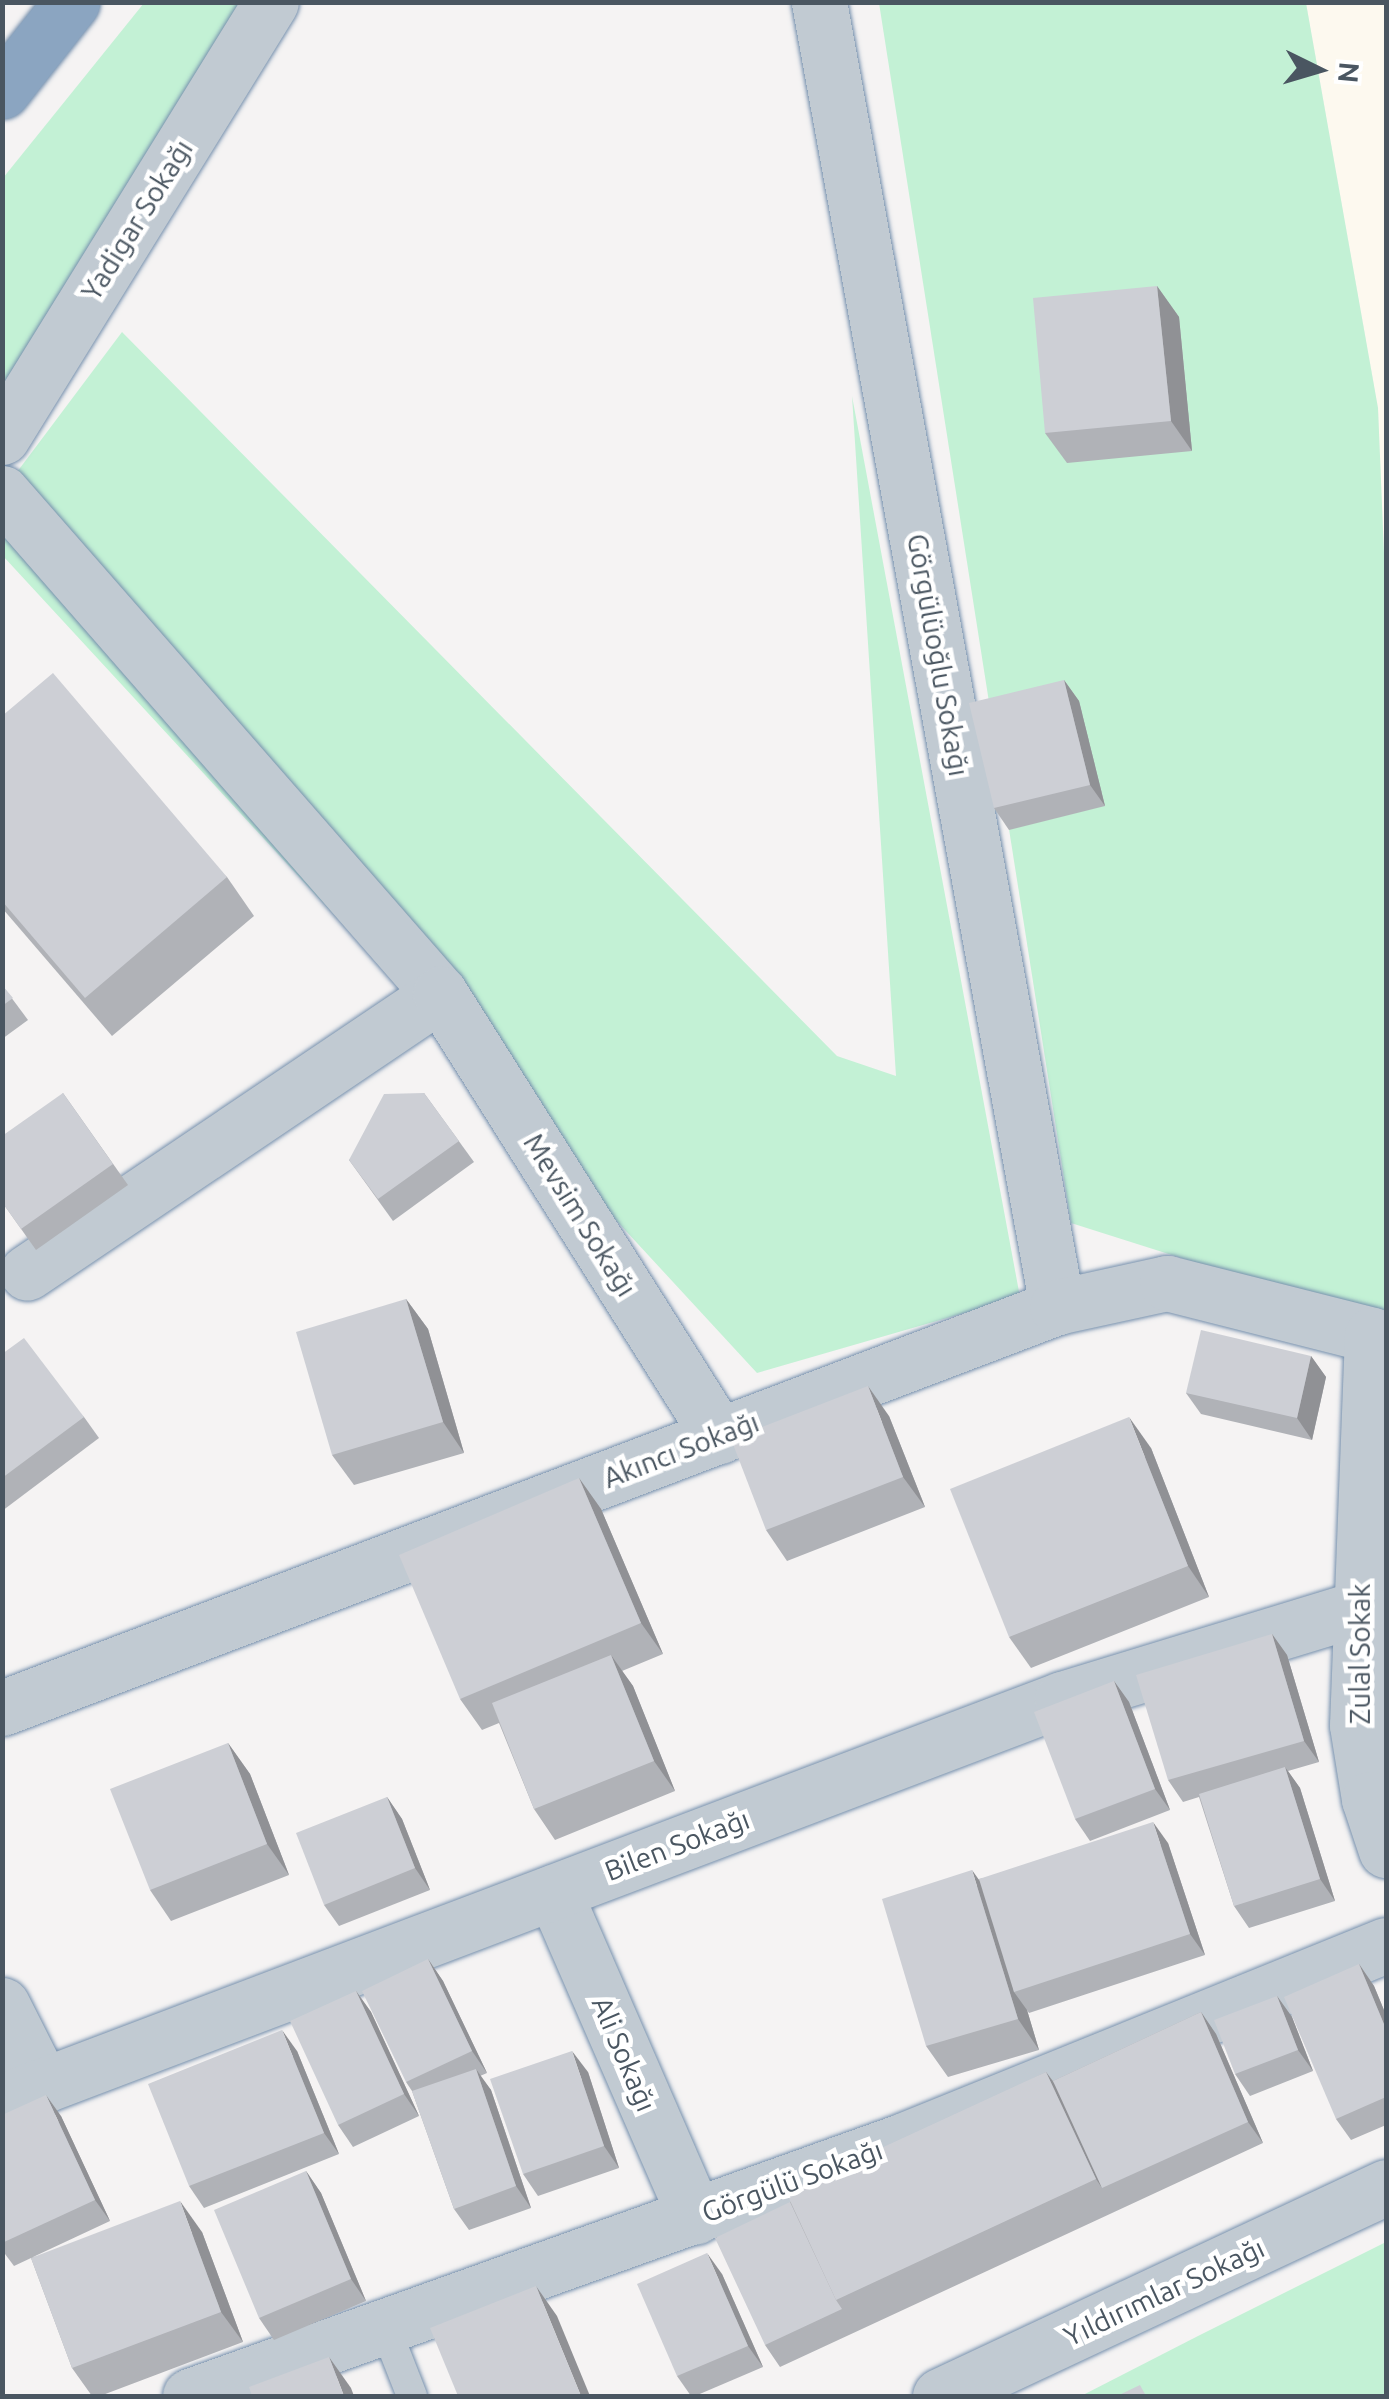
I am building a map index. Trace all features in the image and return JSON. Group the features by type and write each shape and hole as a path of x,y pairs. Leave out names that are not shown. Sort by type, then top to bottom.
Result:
{"highway":[{"path":"2,91 72,2"}],"street":[{"name":"Yadigar Sokağı","path":"2,437 271,2"},
{"name":"Görgülüoğlu Sokağı","path":"819,2 1057,1308"},
{"name":"Mevsim Sokağı","path":"2,493 440,994 719,1436"},
{"path":"11,1269 440,994"},
{"name":"Akıncı Sokağı","path":"2,1708 1057,1308 1167,1282 1372,1335"},
{"name":"Zulal Sokak","path":"1372,1335 1357,1725 1369,1799 1386,1850"},
{"name":"Bilen Sokağı","path":"23,2094 1062,1698 1359,1608"},
{"name":"Ali Sokağı","path":"554,1892 695,2217"},
{"name":"Görgülü Sokağı","path":"190,2396 695,2217 1386,1945"},
{"path":"2,2005 23,2094"},
{"name":"Yıldırımlar Sokağı","path":"940,2396 1386,2188"}],"lane":[{"path":"385,2327 412,2396"}],"shaded area":[{"path":"1306,3 1386,3 1386,602 1378,408"}],"green space":[{"path":"144,3 245,3 3,387 3,178"},
{"path":"879,3 1306,3 1378,408 1386,602 1386,1323 1071,1223"},
{"path":"122,332 837,1056 896,1076 852,396 1020,1297 757,1373 3,556 2,492"},
{"path":"1386,2242 1386,2396 1081,2396 1198,2336"}],"building":[{"path":"1157,286 1171,421 1045,433 1033,298"},
{"path":"53,673 227,877 85,998 2,901 2,716"},
{"path":"1064,680 1090,785 994,808 969,703"},
{"path":"2,985 13,998 2,1006"},
{"path":"63,1093 113,1164 21,1229 2,1202 2,1136"},
{"path":"424,1093 459,1141 378,1199 349,1160 384,1094"},
{"path":"406,1299 443,1422 332,1455 296,1332"},
{"path":"1201,1330 1311,1356 1297,1418 1186,1393"},
{"path":"24,1338 84,1417 2,1478 2,1354"},
{"path":"868,1386 903,1477 766,1530 731,1439"},
{"path":"1129,1417 1188,1566 1009,1637 950,1489"},
{"path":"579,1478 641,1623 460,1699 399,1555"},
{"path":"1272,1634 1304,1741 1168,1780 1136,1675"},
{"path":"611,1655 654,1761 534,1809 492,1703"},
{"path":"1114,1681 1155,1789 1075,1819 1034,1712"},
{"path":"228,1743 267,1844 150,1890 110,1789"},
{"path":"1285,1767 1320,1879 1234,1906 1199,1794"},
{"path":"387,1797 415,1868 324,1905 296,1833"},
{"path":"1153,1822 1190,1934 1014,1992 979,1879"},
{"path":"972,1870 1018,2019 926,2046 882,1899"},
{"path":"428,1959 472,2051 406,2082 362,1991"},
{"path":"1359,1964 1386,2029 1386,2097 1336,2119 1284,1997"},
{"path":"356,1991 404,2094 338,2125 290,2021"},
{"path":"1277,1996 1298,2050 1235,2074 1214,2020"},
{"path":"1201,2012 1248,2122 1102,2188 1053,2081"},
{"path":"282,2030 324,2133 189,2186 148,2084"},
{"path":"572,2051 604,2146 523,2174 490,2079"},
{"path":"476,2069 516,2186 454,2209 412,2091"},
{"path":"1046,2072 1096,2179 836,2300 786,2192"},
{"path":"46,2095 95,2200 2,2243 2,2115"},
{"path":"306,2171 351,2279 259,2318 214,2210"},
{"path":"180,2201 221,2312 72,2368 31,2258"},
{"path":"790,2202 842,2309 765,2345 715,2238"},
{"path":"707,2253 748,2346 677,2376 637,2284"},
{"path":"536,2286 581,2396 458,2396 430,2328"},
{"path":"329,2357 344,2396 252,2396 249,2387"},
{"path":"1140,2385 1146,2396 1117,2396"}]}
